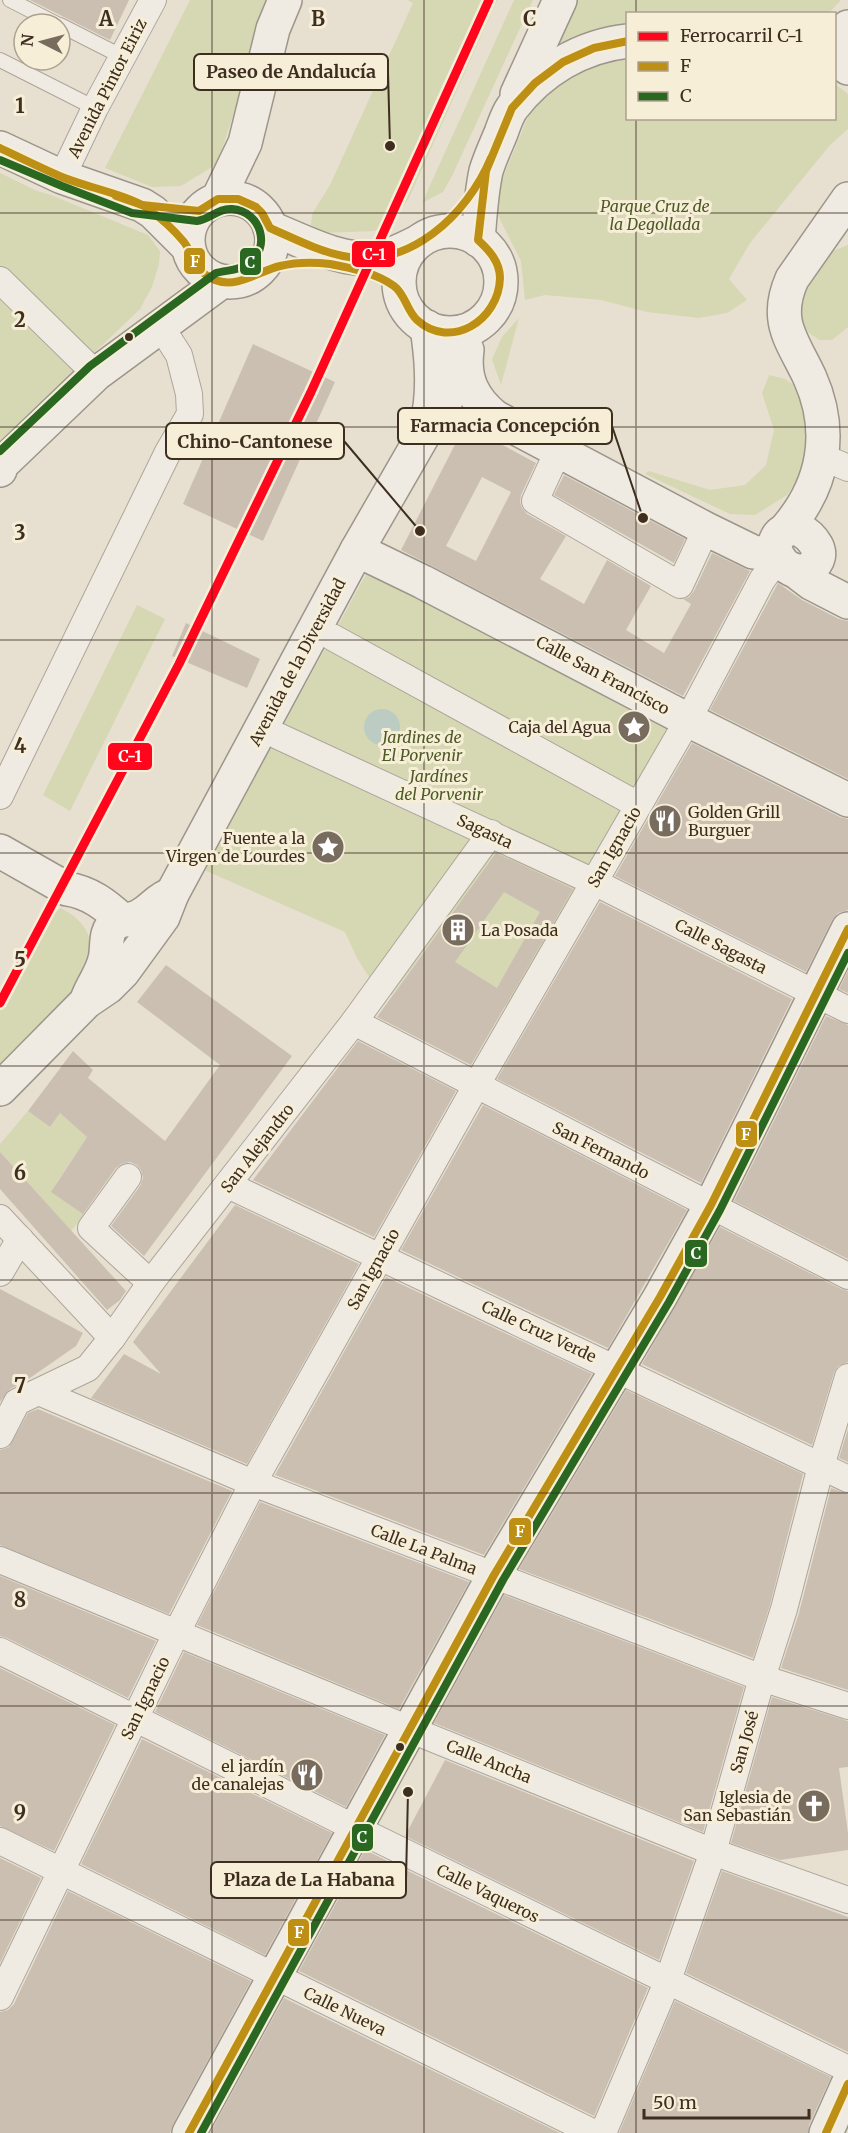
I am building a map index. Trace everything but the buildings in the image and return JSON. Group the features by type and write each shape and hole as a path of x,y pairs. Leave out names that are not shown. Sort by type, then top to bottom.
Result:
{"street":[{"name":"Avenida Pintor Eiriz","path":"62,177 95,108 153,0"},
{"path":"161,327 189,251 188,234 191,222 222,204 244,143 273,29 285,0"},
{"path":"478,240 486,170 560,0"},
{"path":"511,109 534,85 558,65 583,51 626,41"},
{"path":"0,148 62,177 142,205 153,212 189,251 197,267 208,277 221,282 239,281 300,262 326,263 373,274 400,289"},
{"path":"270,228 343,256 377,258 395,253 427,238 458,231 478,240 489,249 496,260 501,288 490,314 467,329 440,332 427,327 409,311 400,289 401,268 411,250 427,238 454,215 486,170"},
{"path":"789,545 820,465 824,424 811,381 794,350 787,331 784,316 787,291 792,279 848,199"},
{"path":"142,205 222,204 262,213 270,228 272,241 270,253 256,274"},
{"path":"813,248 848,236"},
{"path":"0,280 96,374"},
{"path":"0,470 1,465 96,374 221,282"},
{"path":"0,796 168,452 190,414 189,394 178,355 161,327"},
{"name":"Avenida de la Diversidad","path":"427,327 431,355 429,428"},
{"path":"467,329 466,359 470,383 478,401 495,417 706,529 754,535 789,545 811,583 848,602"},
{"name":"Avenida de la Diversidad","path":"0,1089 86,1002 108,987 123,972 124,936 142,915 164,896 171,894 357,550 429,428 445,408 467,329"},
{"path":"429,428 452,414 465,412 495,417"},
{"path":"789,545 820,503 841,465 848,420"},
{"path":"558,451 535,501 680,585 706,529"},
{"name":"San Ignacio","path":"0,1997 252,1483 476,1086 688,720 762,580 789,545"},
{"name":"Calle San Francisco","path":"357,550 538,640 688,720 848,800"},
{"path":"332,637 639,805"},
{"name":"Sagasta","path":"278,736 594,882"},
{"name":"San Alejandro","path":"0,1435 17,1402 88,1368 152,1281 354,1022 491,833"},
{"path":"0,851 67,889 80,891 96,899 124,936"},
{"name":"Calle Sagasta","path":"594,882 848,1010"},
{"path":"189,2133 494,1575 711,1205 848,929"},
{"name":"San Fernando","path":"354,1022 848,1276"},
{"path":"128,1177 91,1228 143,1276 152,1281"},
{"name":"Calle Cruz Verde","path":"228,1185 848,1479"},
{"path":"0,1218 112,1338"},
{"path":"0,1273 21,1239"},
{"name":"San José","path":"603,2133 668,1980 713,1852 784,1609 821,1466 848,1377"},
{"name":"Calle La Palma","path":"39,1392 252,1483 762,1678 848,1706"},
{"name":"Calle Ancha","path":"0,1560 713,1852 848,1900"},
{"name":"Calle Vaqueros","path":"0,1651 357,1829 848,2069"},
{"name":"Calle Nueva","path":"0,1841 594,2133"},
{"path":"826,2133 848,2084"}],"lane":[{"path":"10,0 34,12"},
{"path":"72,32 123,57"},
{"path":"0,60 95,108"}],"green space":[{"path":"190,0 271,0 217,164 181,186 152,187 105,168"},
{"path":"408,0 497,0 409,198 396,216 374,231 324,233 311,225 312,214 330,185 413,3"},
{"path":"514,0 533,0 452,176 443,192 422,203"},
{"name":"Parque Cruz de la Degollada","path":"576,0 841,0 830,12 626,12 626,120 836,120 836,85 848,94 848,129 830,145 750,243 729,279 747,300 727,313 699,318 647,312 601,300 545,295 525,300 521,261 492,204"},
{"path":"0,173 37,191 148,235 160,251 159,264 152,287 140,309 0,442"},
{"path":"848,245 848,327 832,340 819,340 808,332 801,321 801,298 807,280 830,252"},
{"path":"519,318 501,385 492,359 502,337"},
{"path":"769,375 785,379 797,387 815,444 799,478 787,495 755,515 730,514 645,474 649,471 710,490 745,485 766,465 774,430 762,393"},
{"name":"Jardínes del Porvenir","path":"370,567 677,724 506,1007 445,974 449,963 426,949 392,995 372,982 345,932 204,870"},
{"path":"137,605 165,619 70,811 43,795"},
{"path":"60,908 75,917 86,930 91,946 89,964 71,992 0,1067 0,1000"},
{"path":"28,1111 50,1127 60,1113 87,1137 57,1182 85,1214 71,1231 0,1152 0,1144"}],"shaded area":[{"path":"382,709 395,714 400,727 395,740 382,745 369,740 364,727 369,714"}],"rail line":[{"name":"C-1","path":"0,1003 179,664 311,392 489,0"}],"transit line":[{"name":"F","path":"0,148 62,177 139,203 176,233 199,268 215,280 240,281 272,268 299,263 324,263 347,267 372,274 394,286 401,293 417,320 430,329 444,332 458,331 482,318 498,293 500,272 490,252 478,240 486,171 512,108 535,83 563,62 594,48 626,41"},
{"name":"F","path":"116,196 142,205 199,211 218,199 238,199 256,207 270,228 324,251 343,256 367,258 391,255 433,234 467,199 491,158"},
{"name":"C","path":"0,160 132,213 197,221 227,209 242,211 256,223 261,240 260,249 248,264 216,273 90,366 0,451"},
{"name":"F","path":"189,2133 494,1575 660,1297 711,1205 848,929"},
{"name":"C","path":"201,2133 503,1580 669,1302 720,1210 848,953"},
{"name":"F","path":"826,2133 848,2084"}],"place":[{"name":"Paseo de Andalucía","path":"390,146"},
{"name":"Farmacia Concepción","path":"643,518"},
{"name":"Chino-Cantonese","path":"420,531"},
{"name":"Caja del Agua","path":"634,727"},
{"name":"Golden Grill Burguer","path":"665,821"},
{"name":"Fuente a la Virgen de Lourdes","path":"328,847"},
{"name":"La Posada","path":"458,930"},
{"name":"el jardín de canalejas","path":"307,1775"},
{"name":"Plaza de La Habana","path":"408,1792"},
{"name":"Iglesia de San Sebastián","path":"814,1806"}],"park label":[{"name":"Jardines de El Porvenir","path":"422,746"}]}
